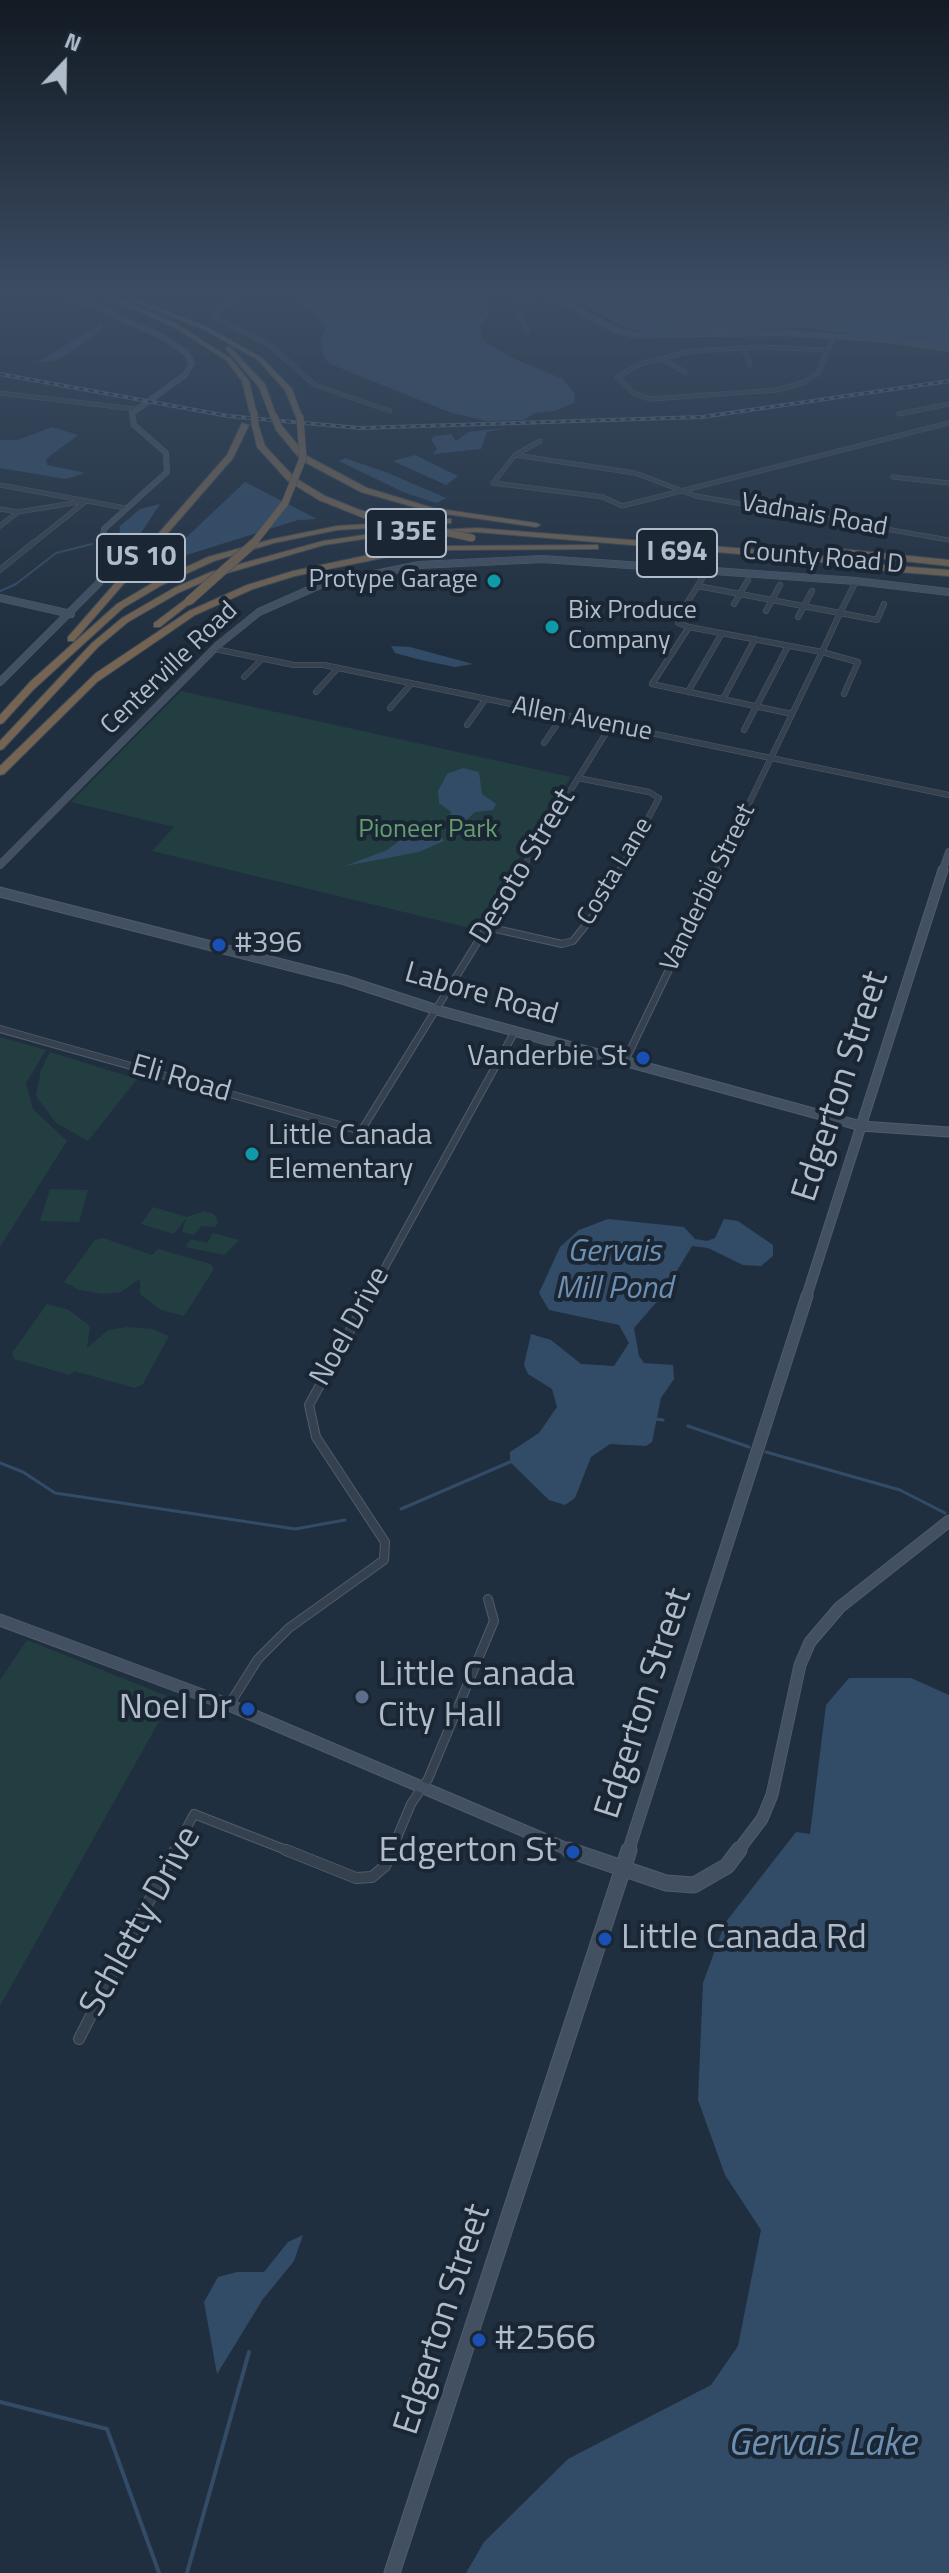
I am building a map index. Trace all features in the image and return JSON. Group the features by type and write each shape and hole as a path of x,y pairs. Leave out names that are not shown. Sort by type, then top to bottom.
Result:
{"highway":[{"name":"US 10","path":"30,688 230,456 251,413"},
{"name":"I 694","path":"251,413 261,447 291,479 322,498 362,514 472,538 881,567"},
{"path":"273,413 279,428 304,458 364,490 432,510 533,525"},
{"name":"US 10","path":"0,766 94,680 254,544 285,503 303,458 298,413"},
{"name":"I 35E","path":"0,721 30,688 120,606 159,583 211,559 273,541 353,526 439,521 533,525 949,563"},
{"name":"I 35E","path":"0,747 95,645 125,620 214,574 323,543 446,530 491,531 785,555 949,573"},
{"path":"94,680 192,613 250,587 293,574 392,553 450,548 602,547"},
{"path":"0,772 36,736"}],"street":[{"path":"0,682 71,614 104,575 106,566 101,537 108,524 161,479 169,467 162,449 134,425 134,413"},
{"path":"899,414 904,413"},
{"path":"540,441 515,455 491,481 603,497 614,504 628,506 949,423"},
{"path":"515,455 635,473 679,493"},
{"path":"893,477 949,483"},
{"path":"0,485 125,508"},
{"name":"Vadnais Road","path":"679,493 949,540"},
{"path":"0,509 18,512 86,501"},
{"path":"0,570 86,501"},
{"path":"0,526 18,512"},
{"name":"Centerville Road","path":"0,865 215,649 259,612 301,590 339,580 460,561 534,558 597,561"},
{"name":"County Road D","path":"597,561 856,581 949,592"},
{"path":"703,577 678,623 858,662 844,694"},
{"path":"734,604 748,580"},
{"name":"Vanderbie Street","path":"625,1061 856,581"},
{"path":"766,611 780,585"},
{"path":"698,586 877,620"},
{"path":"798,617 812,591"},
{"path":"2,600 71,614"},
{"path":"873,630 884,604"},
{"path":"689,627 652,684 792,714"},
{"path":"688,692 722,633"},
{"path":"723,699 755,639"},
{"path":"744,730 788,646"},
{"name":"Allen Avenue","path":"215,649 262,659 338,668 949,795"},
{"path":"244,677 262,659"},
{"path":"316,692 338,668"},
{"path":"390,708 411,684"},
{"path":"467,725 485,700"},
{"path":"544,743 562,717"},
{"name":"Desoto Street","path":"361,1131 611,725"},
{"name":"Costa Lane","path":"487,927 562,944 573,941 600,907 659,798 649,792 578,778"},
{"name":"Edgerton Street","path":"392,2573 623,1871 949,852"},
{"name":"Labore Road","path":"0,892 345,980 437,1010 861,1126 949,1132"},
{"name":"Eli Road","path":"0,1029 361,1131"},
{"name":"Noel Drive","path":"229,1705 258,1659 289,1628 384,1560 385,1542 316,1437 309,1405 316,1387 515,1031"},
{"path":"0,1620 229,1705 420,1789 623,1871 666,1883 694,1885 717,1873 739,1853 762,1819 772,1795 800,1665 810,1642 840,1607 949,1521"},
{"name":"Schletty Drive","path":"79,2039 194,1814 364,1878 385,1866 420,1789 428,1779 494,1621 488,1599"}],"green space":[{"name":"Pioneer Park","path":"181,691 571,777 474,929 152,851 174,827 71,802"},
{"path":"0,1037 46,1050 26,1083 33,1109 67,1141 0,1247"},
{"path":"50,1052 137,1079 88,1141 56,1123 36,1096 41,1070"},
{"path":"50,1189 88,1190 79,1222 40,1221"},
{"path":"153,1207 187,1217 204,1211 214,1214 218,1222 215,1227 201,1226 194,1235 182,1232 186,1218 174,1234 141,1224"},
{"path":"213,1233 239,1240 225,1255 185,1247 191,1239 207,1243"},
{"path":"103,1238 152,1255 158,1249 211,1264 214,1269 184,1316 161,1310 140,1294 140,1279 121,1292 103,1294 79,1290 64,1282 95,1240"},
{"path":"47,1304 69,1310 90,1326 87,1348 108,1330 127,1327 152,1329 169,1336 143,1384 135,1388 74,1371 69,1375 14,1359 12,1353"},
{"path":"27,1640 172,1698 0,2006 0,1680"}],"water":[{"path":"453,413 534,413 524,420 486,421"},
{"path":"52,427 78,435 46,459 47,465 85,473 66,479 0,468 0,440 18,440"},
{"path":"505,428 487,432 481,449 433,454 437,449 431,439 435,436 451,434 456,441 469,432"},
{"path":"415,455 458,476 446,485 393,461"},
{"path":"345,458 446,498 436,503 403,492 339,461"},
{"path":"245,482 317,519 298,520 158,564"},
{"path":"160,504 129,551 118,551 120,526 140,509"},
{"path":"391,646 410,647 473,664 455,667 421,660 395,653"},
{"path":"463,768 479,772 482,794 496,804 493,810 475,812 457,829 446,832 451,812 439,803 438,791 447,774"},
{"path":"410,833 438,833 444,841 419,852 345,866 387,850"},
{"name":"Gervais Mill Pond","path":"608,1219 684,1227 695,1239 707,1241 715,1238 724,1219 738,1221 773,1245 773,1256 761,1266 743,1265 708,1248 692,1246 661,1297 634,1328 639,1356 644,1363 673,1365 674,1379 661,1398 652,1442 646,1446 610,1444 591,1457 575,1498 565,1505 549,1500 510,1462 510,1452 539,1433 557,1407 552,1389 528,1374 524,1365 531,1334 551,1340 581,1364 614,1366 629,1343 619,1325 549,1310 539,1293 560,1247 579,1230"},
{"name":"Gervais Lake","path":"849,1678 911,1678 949,1695 949,2573 466,2573 484,2542 568,2459 711,2385 738,2346 761,2230 725,2175 698,2100 703,1983 725,1923 796,1832 810,1834 826,1705"},
{"path":"303,2235 294,2261 263,2299 217,2374 204,2302 218,2277 237,2272 264,2272 288,2242"}],"waterway":[{"path":"111,541 117,539"},
{"path":"0,591 16,584 56,553 92,544"},
{"path":"656,1419 663,1420"},
{"path":"688,1426 749,1447"},
{"path":"766,1452 900,1490 945,1513"},
{"path":"401,1509 510,1462"},
{"path":"0,1463 23,1472 55,1493 295,1529 345,1520"},
{"path":"187,2573 249,2352"},
{"path":"0,2402 107,2429 159,2573"}],"railway":[{"path":"212,413 360,428 702,417 729,413"}],"place":[{"name":"Protype Garage","path":"494,581"},
{"name":"Bix Produce Company","path":"552,627"},
{"name":"#396","path":"219,945"},
{"name":"Vanderbie St","path":"643,1058"},
{"name":"Little Canada Elementary","path":"252,1154"},
{"name":"Little Canada City Hall","path":"362,1697"},
{"name":"Noel Dr","path":"248,1709"},
{"name":"Edgerton St","path":"573,1852"},
{"name":"Little Canada Rd","path":"605,1939"},
{"name":"#2566","path":"479,2340"}]}
